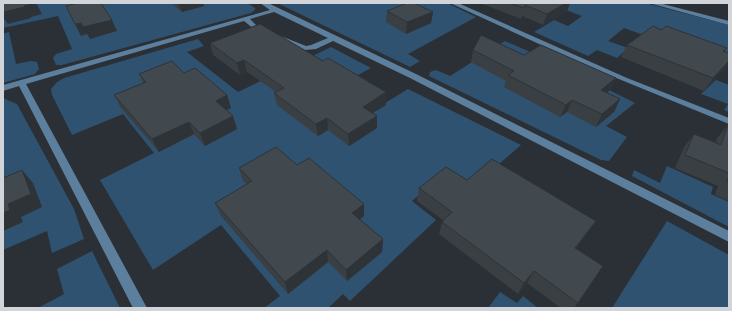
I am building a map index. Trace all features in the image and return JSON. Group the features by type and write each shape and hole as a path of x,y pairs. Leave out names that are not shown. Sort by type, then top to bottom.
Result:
{"street":[{"path":"263,3 413,76 729,237"},
{"path":"453,3 556,50 683,104 729,121"},
{"path":"652,3 729,23"},
{"path":"3,88 275,10"},
{"path":"246,19 256,28 305,48 313,47 333,38"},
{"path":"22,83 140,308"}],"shaded area":[{"path":"3,3 247,3 255,8 255,10 251,13 62,65 56,65 53,58 56,54 72,49 58,16 3,28"},
{"path":"277,3 447,3 476,17 408,54 420,61 410,67"},
{"path":"558,3 645,3 729,25 729,66 624,28 608,41 628,48 617,58 597,50 588,56 534,32 554,20 568,26 582,16 563,9"},
{"path":"9,32 16,64 31,61 37,62 39,69 35,74 3,83 3,34"},
{"path":"198,39 204,46 187,52 238,92 331,47 371,68 349,80 385,103 408,89 521,145 491,171 461,189 442,176 412,201 436,220 350,301 343,294 328,308 264,308 280,296 221,225 153,270 100,180 154,153 123,114 72,135 52,95 51,89 57,82 64,78"},
{"path":"505,41 551,61 635,103 606,126 627,137 609,161 601,160 429,76 430,72 436,70 450,76"},
{"path":"716,80 729,85 729,112 724,110 728,104 701,94"},
{"path":"3,98 17,104 74,209 84,239 52,253 47,231 3,250"},
{"path":"667,166 713,187 711,194 729,202 729,227 632,176 634,170 660,183"},
{"path":"667,221 729,255 729,308 612,308"},
{"path":"92,251 120,308 38,308 64,294 57,269"},
{"path":"500,292 517,303 523,296 538,308 488,308"}],"building":[{"path":"3,3 35,3 3,12"},
{"path":"78,3 101,3 112,20 83,27 81,23 75,24 66,6"},
{"path":"407,3 414,3 433,12 407,22 387,11"},
{"path":"510,3 566,3 547,14 525,5 524,8"},
{"path":"260,24 323,61 328,58 386,92 363,107 377,116 348,134 327,118 316,124 274,93 284,88 244,60 237,63 210,43"},
{"path":"653,26 662,30 666,26 727,48 723,51 729,53 729,61 713,78 627,45"},
{"path":"481,35 524,55 541,45 616,78 601,90 620,99 602,114 572,100 566,105 508,75 514,71 473,50"},
{"path":"172,61 184,73 195,68 227,95 216,101 233,116 200,133 189,122 152,139 114,95 146,82 139,74"},
{"path":"728,125 729,173 685,155 694,134 721,145"},
{"path":"276,147 297,165 309,158 364,204 352,213 383,239 346,270 327,250 285,282 215,203 252,181 239,168"},
{"path":"492,159 596,221 575,248 603,266 578,303 534,271 524,283 442,222 452,212 419,188 446,167 467,180"},
{"path":"22,170 31,194 8,204 10,210 3,213 3,178"}]}
